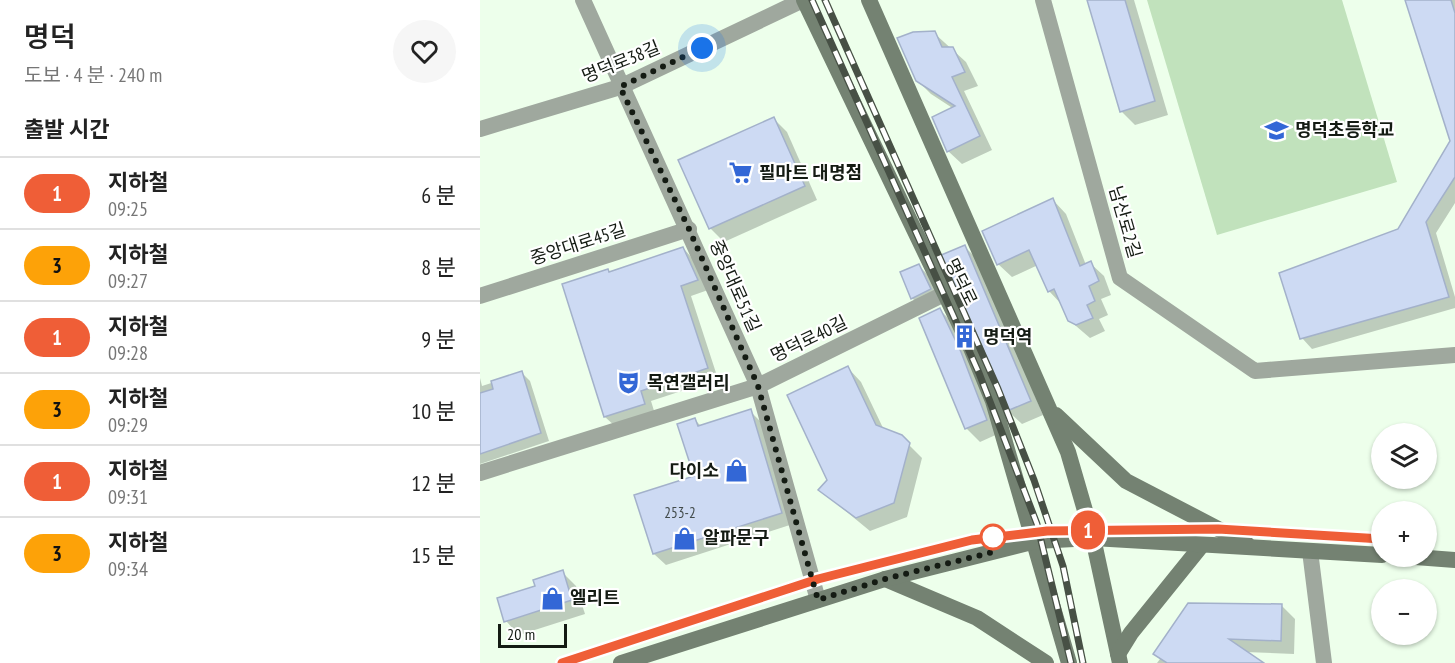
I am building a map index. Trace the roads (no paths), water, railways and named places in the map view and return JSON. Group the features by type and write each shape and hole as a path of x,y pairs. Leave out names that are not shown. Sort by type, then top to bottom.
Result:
{"main road":[{"name":"명덕로","path":"804,0 993,401 1036,541 1069,663"},
{"name":"명덕로","path":"869,0 1068,452 1093,538 1119,659"},
{"path":"1050,410 1126,481 1253,547"},
{"path":"621,663 885,579 1036,541 1093,538 1371,554"},
{"path":"1119,659 1131,633 1202,545"},
{"path":"1437,559 1455,560"},
{"path":"885,579 977,618 1046,663"}],"street":[{"name":"중앙대로51길","path":"583,0 620,87 689,229 758,386 818,600"},
{"name":"명덕로38길","path":"480,129 620,87 804,0"},
{"name":"남산로2길","path":"1043,0 1120,278 1255,371 1455,355"},
{"name":"중앙대로45길","path":"480,296 689,229"},
{"name":"명덕로40길","path":"480,473 758,386 944,294"},
{"path":"1310,551 1324,663"}],"railway":[{"path":"812,0 979,373 1037,524 1071,663"},
{"path":"825,0 998,389 1034,480 1063,566 1083,663"}],"metro line":[{"name":"1","path":"562,663 818,579 972,540 1047,531 1218,529 1371,538"}],"place":[{"name":"명덕초등학교","path":"1277,130"},
{"name":"필마트 대명점","path":"741,173"},
{"name":"명덕역","path":"965,337"},
{"name":"목연갤러리","path":"629,383"},
{"name":"다이소","path":"737,471"},
{"name":"알파문구","path":"685,538"},
{"name":"엘리트","path":"552,598"}]}
